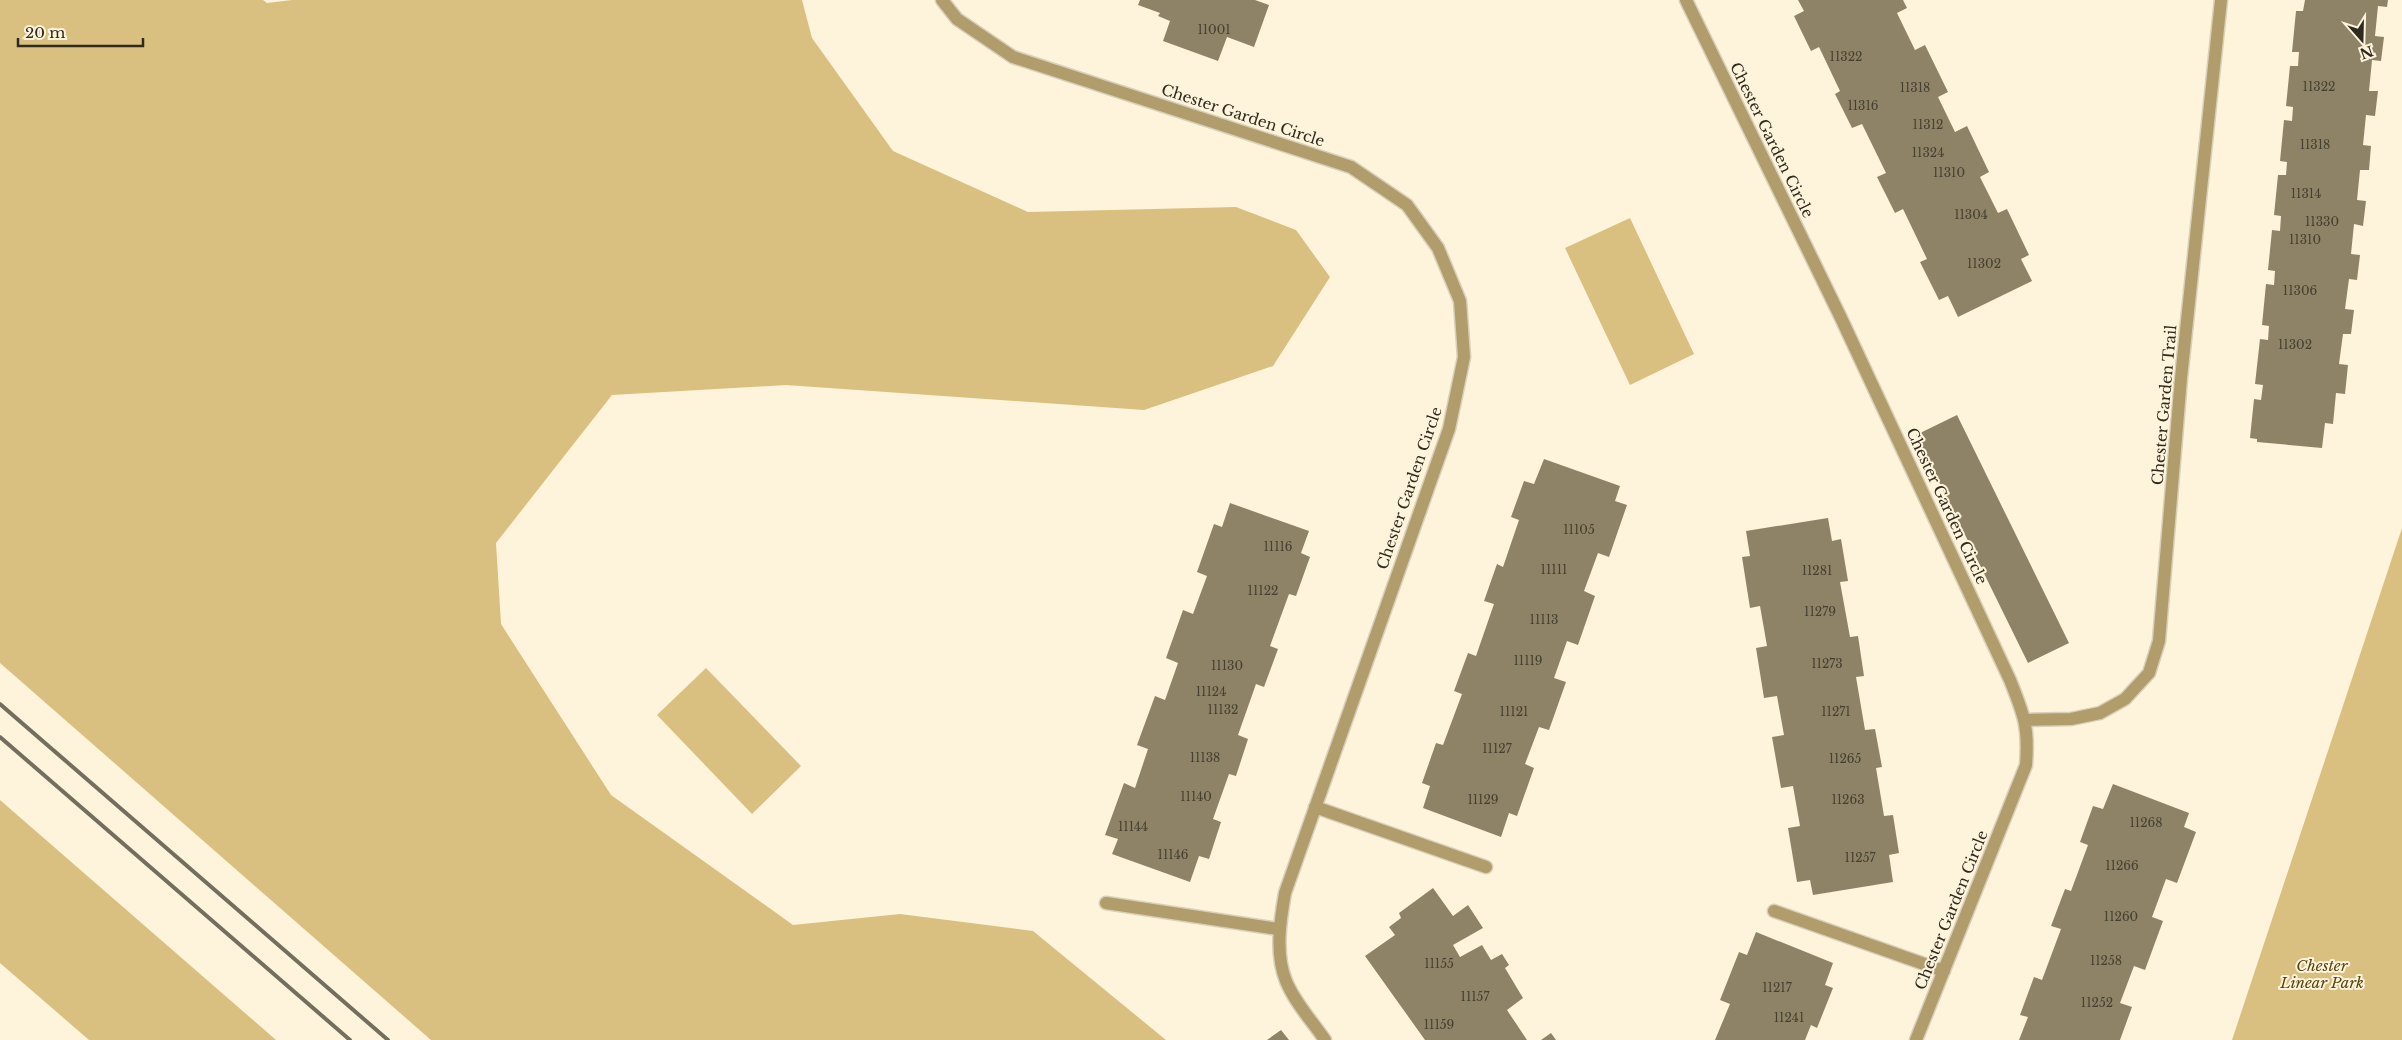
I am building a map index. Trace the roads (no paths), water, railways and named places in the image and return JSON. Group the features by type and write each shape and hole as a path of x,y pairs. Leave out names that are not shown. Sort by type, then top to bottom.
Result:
{"street":[{"name":"Chester Garden Circle","path":"942,0 957,19 1013,57 1350,167 1407,205 1438,248 1460,301 1464,357 1449,429 1285,893 1278,929 1286,980 1299,1004 1325,1040"},
{"name":"Chester Garden Circle","path":"1686,0 1849,336 2010,680 2026,720 2028,744 2026,765 1916,1040"},
{"name":"Chester Garden Trail","path":"2026,720 2071,720 2100,713 2125,699 2149,673 2159,641 2181,378 2221,0"},
{"path":"1315,807 1486,867"},
{"path":"1106,903 1278,929"},
{"path":"1774,911 1944,970"}],"railway":[{"path":"0,704 388,1040"},
{"path":"0,737 350,1040"}],"park label":[{"name":"Chester Linear Park","path":"2322,974"}]}
